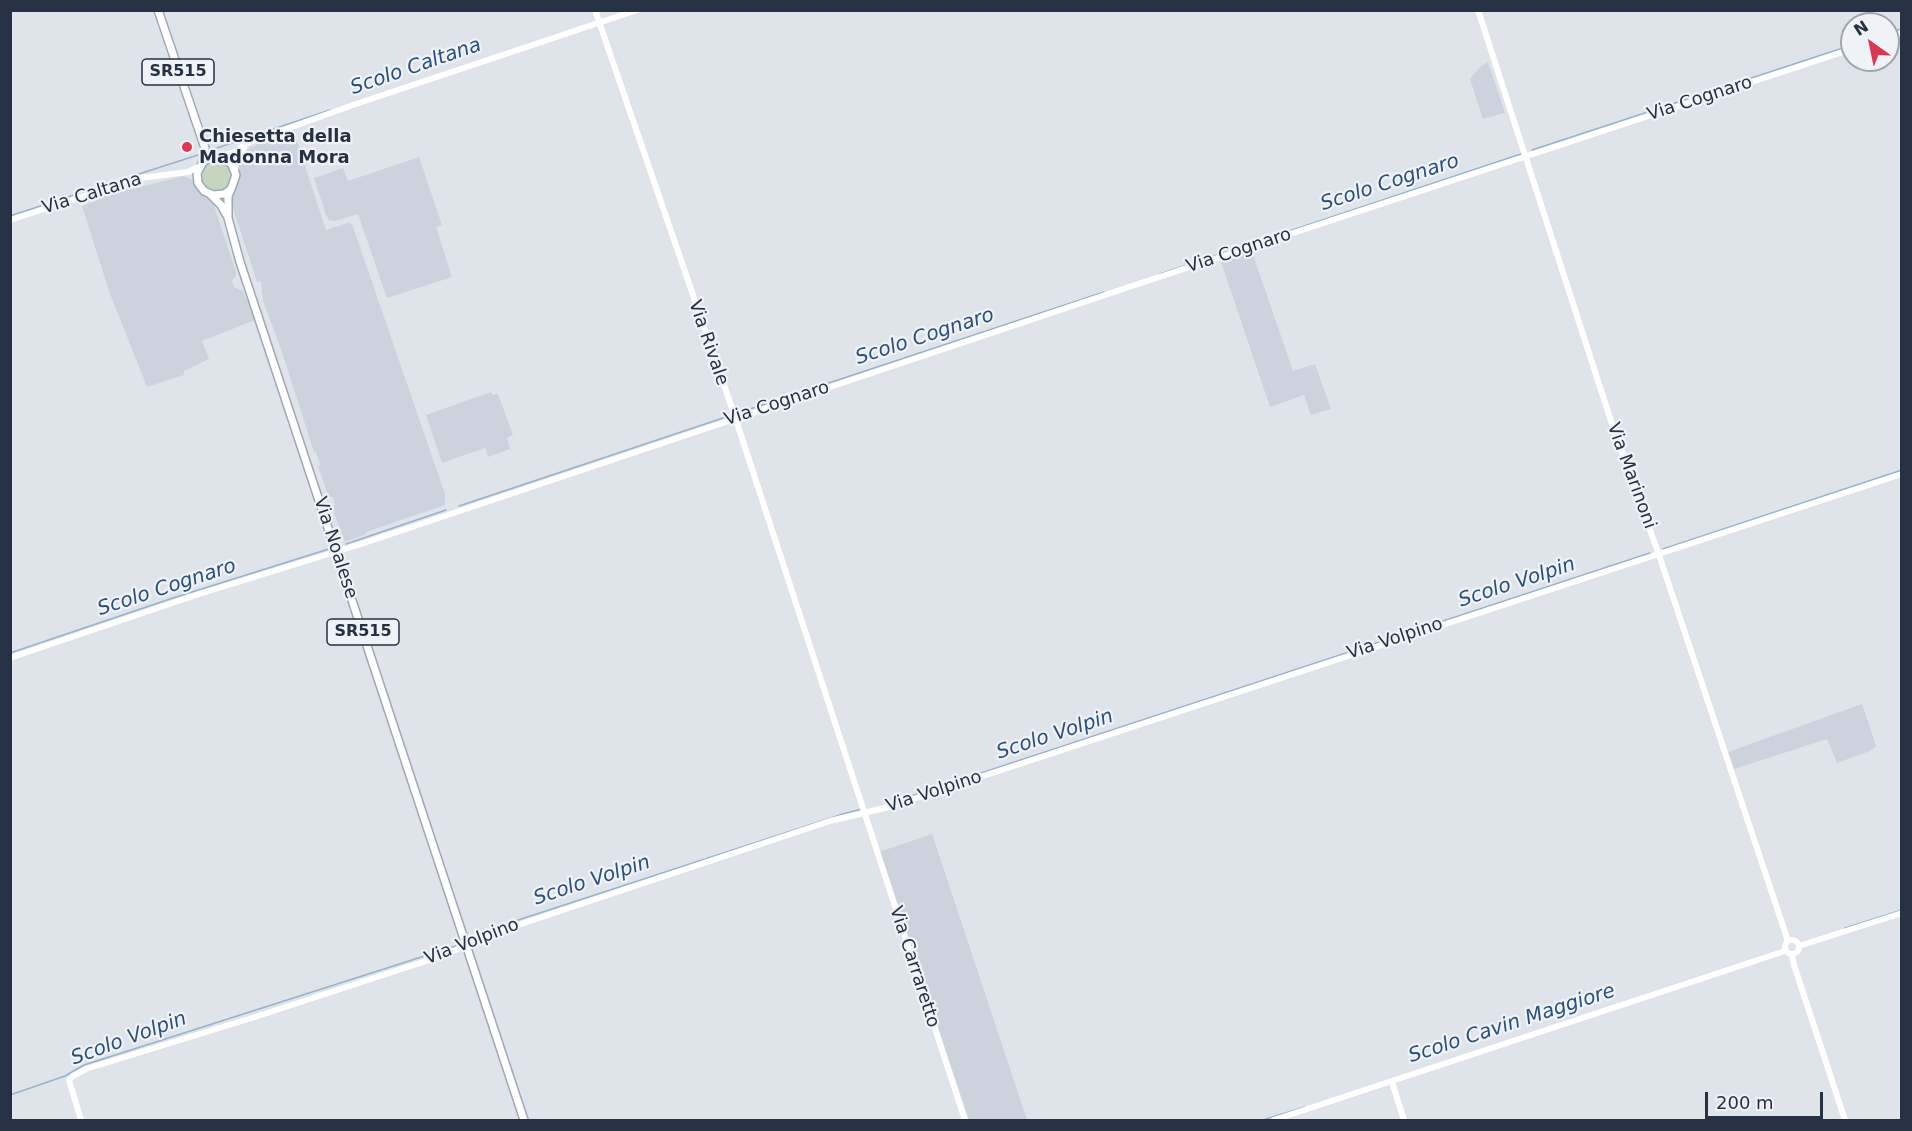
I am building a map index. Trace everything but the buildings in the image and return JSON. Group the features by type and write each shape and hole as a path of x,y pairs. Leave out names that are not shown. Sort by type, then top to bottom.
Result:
{"main road":[{"name":"SR515","path":"158,10 205,148 197,176 198,183"},
{"name":"SR515","path":"200,133 207,146 219,157 230,162 236,172"},
{"path":"202,164 209,158 219,157"},
{"name":"Via Noalese","path":"228,218 228,196 235,181 236,172"},
{"name":"Via Noalese","path":"198,183 221,205 228,218 240,262 524,1120"},
{"path":"209,194 221,195 231,189"}],"street":[{"path":"219,157 252,142 598,18 638,10"},
{"name":"Via Marinoni","path":"1478,10 1610,417 1659,555 1788,941"},
{"name":"Via Rivale","path":"598,18 734,418 863,810"},
{"name":"Via Cognaro","path":"10,658 1840,53"},
{"path":"236,172 237,158 252,142"},
{"name":"Via Caltana","path":"10,220 140,178 190,171 202,164"},
{"path":"175,173 190,176 198,183"},
{"name":"Via Volpino","path":"81,1120 69,1083 70,1078 86,1070 255,1017 466,946 524,922 863,810 900,803 1902,474"},
{"name":"Via Carraretto","path":"863,810 965,1120"},
{"path":"1799,946 1902,913"},
{"path":"1785,951 1784,946 1788,941 1795,940 1799,946"},
{"path":"1792,955 1798,951 1799,946"},
{"path":"1274,1120 1785,951 1792,955 1845,1120"},
{"path":"1392,1082 1404,1120"}],"shaded area":[{"path":"1488,62 1505,113 1483,119 1470,79 1479,68"},
{"path":"289,132 295,135 326,230 348,223 352,224 445,494 445,505 366,532 366,534 345,542 332,508 335,506 333,497 330,497 327,492 316,452 314,452 263,301 261,281 257,282 230,199 239,180 238,166 242,154 253,146"},
{"path":"419,157 442,225 436,227 452,277 387,298 358,214 335,221 329,220 314,178 343,168 348,181"},
{"path":"184,176 193,180 200,190 212,199 236,272 232,281 234,287 243,291 255,320 202,341 209,359 184,371 184,375 147,387 110,294 82,206 96,201 96,197 138,184 140,187"},
{"path":"1252,252 1293,371 1315,364 1331,409 1311,415 1304,395 1270,407 1221,262"},
{"path":"491,392 493,395 498,394 513,435 507,438 510,449 488,457 485,448 442,463 426,415"},
{"path":"1862,704 1876,746 1870,751 1837,763 1827,739 1734,769 1728,752"},
{"path":"932,834 1027,1120 969,1120 879,852"}],"green space":[{"path":"217,161 228,165 232,176 228,187 217,191 206,187 202,176 206,165"}],"waterway":[{"name":"Scolo Cognaro","path":"1532,150 1840,49"},
{"name":"Scolo Caltana","path":"214,149 330,110"},
{"name":"Scolo Caltana","path":"83,192 201,154"},
{"name":"Scolo Cognaro","path":"1160,274 1521,154"},
{"name":"Scolo Caltana","path":"10,216 74,195"},
{"name":"Scolo Cognaro","path":"735,414 1104,292"},
{"name":"Scolo Cognaro","path":"459,506 729,416"},
{"name":"Scolo Volpin","path":"1663,549 1902,470"},
{"name":"Scolo Cognaro","path":"346,544 446,510"},
{"name":"Scolo Cognaro","path":"10,653 332,548"},
{"name":"Scolo Volpin","path":"887,804 1650,553"},
{"name":"Scolo Volpin","path":"469,941 509,923 862,809"},
{"name":"Scolo Cavin Maggiore","path":"1845,928 1902,910"},
{"name":"Scolo Volpin","path":"10,1095 65,1076 84,1065 462,944"},
{"name":"Scolo Cavin Maggiore","path":"1263,1120 1305,1107"}],"place":[{"name":"Chiesetta della Madonna Mora","path":"187,147"}]}
